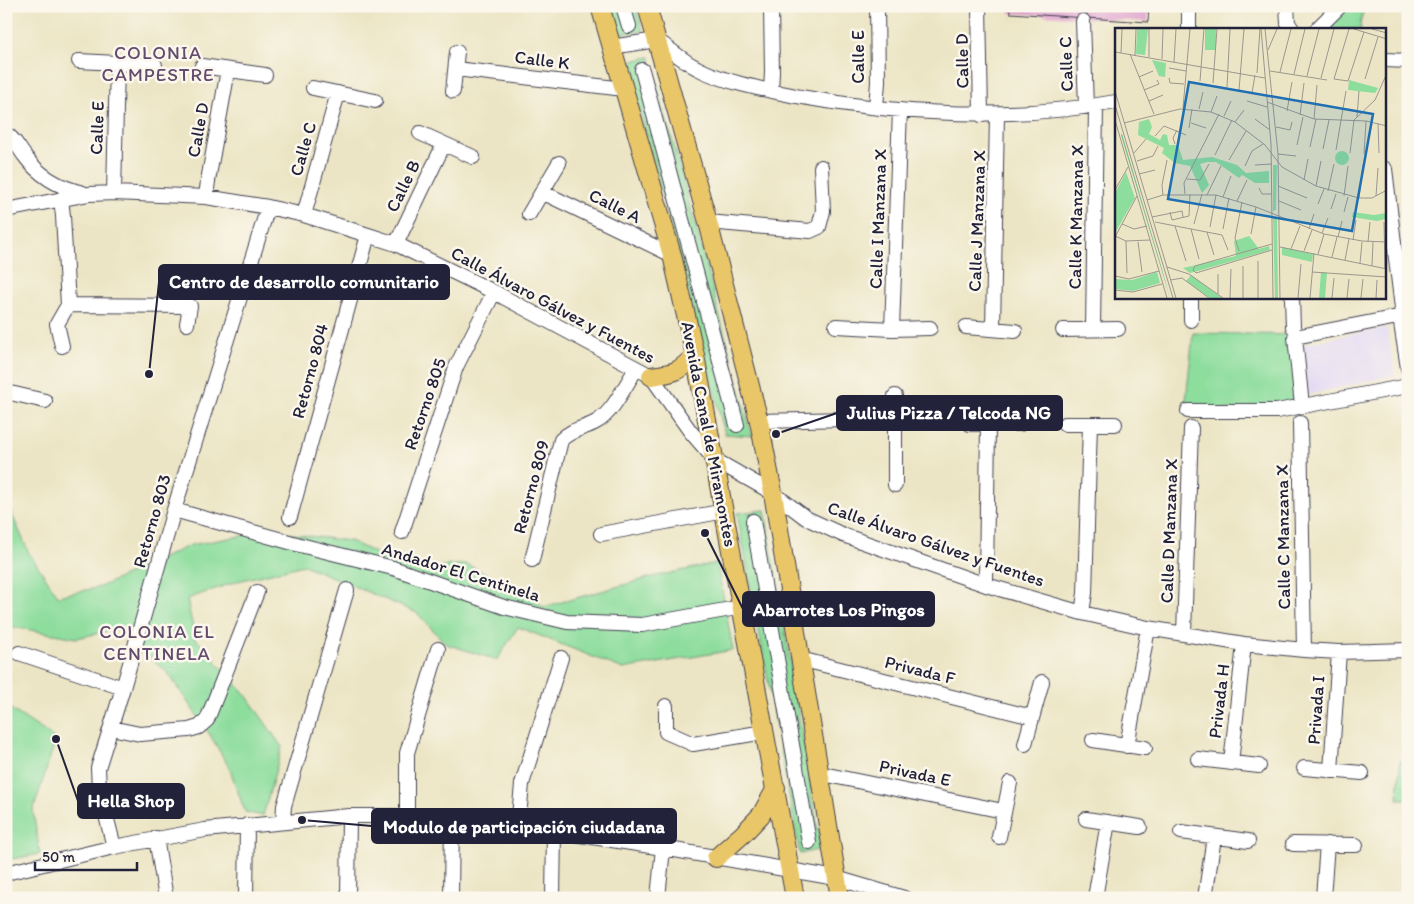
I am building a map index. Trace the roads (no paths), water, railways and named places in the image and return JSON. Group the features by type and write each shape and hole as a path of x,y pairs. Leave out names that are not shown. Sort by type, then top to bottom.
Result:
{"main road":[{"name":"Avenida Canal de Miramontes","path":"600,6 672,255 695,355 796,898"},
{"path":"647,6 708,222 759,421 773,493 840,898"},
{"path":"643,373 670,374 681,369 695,355"},
{"path":"716,858 761,815 776,788"}],"street":[{"path":"623,6 629,26"},
{"path":"771,6 771,91"},
{"name":"Calle E","path":"876,107 878,82 877,6"},
{"name":"Calle D","path":"979,6 981,115"},
{"path":"1189,6 1190,28"},
{"path":"1288,6 1290,26"},
{"path":"1318,28 1340,6"},
{"name":"Calle C","path":"1083,21 1091,106"},
{"path":"611,47 656,40 697,69 734,82 823,101 900,110 981,115 1091,106 1115,102"},
{"path":"453,91 457,52"},
{"path":"1386,60 1408,62"},
{"path":"79,61 156,65"},
{"name":"Calle E","path":"114,193 117,64"},
{"path":"202,66 265,75"},
{"name":"Calle K","path":"456,69 624,89"},
{"name":"Calle D","path":"206,197 228,70"},
{"path":"642,70 737,425"},
{"path":"313,88 375,101"},
{"name":"Calle C","path":"304,215 338,93"},
{"name":"Calle K Manzana X","path":"1091,106 1093,329"},
{"name":"Calle I Manzana X","path":"892,328 900,110"},
{"name":"Calle J Manzana X","path":"992,329 998,114"},
{"path":"420,133 473,157"},
{"path":"6,134 13,138 31,165 51,181 70,190 89,194"},
{"name":"Calle B","path":"396,244 444,144"},
{"path":"529,214 558,163"},
{"path":"708,222 810,231 819,227 823,211 821,167"},
{"path":"1386,177 1408,368"},
{"name":"Calle A","path":"542,192 672,255"},
{"name":"Calle Álvaro Gálvez y Fuentes","path":"6,210 89,194 114,193 206,197 304,215 368,235 396,244 494,292 643,373 715,460 773,493 806,518 843,535 986,585 1148,628 1244,644 1304,650 1339,652 1408,650"},
{"path":"61,199 64,216 68,305 57,324 62,346"},
{"name":"Retorno 803","path":"114,848 98,788 98,768 174,510 268,207"},
{"name":"Retorno 804","path":"290,517 368,235"},
{"name":"Retorno 805","path":"402,532 456,367 494,292"},
{"path":"1191,299 1191,320"},
{"path":"1292,299 1293,327"},
{"path":"68,305 190,306 187,324"},
{"path":"1302,406 1295,337 1403,314"},
{"path":"836,326 930,328"},
{"path":"966,327 1015,330"},
{"path":"1063,330 1118,329"},
{"name":"Retorno 809","path":"532,560 561,440 568,433 597,422 643,373"},
{"path":"1188,411 1277,411 1408,386"},
{"path":"895,396 895,485"},
{"path":"14,397 45,401"},
{"path":"759,421 896,418"},
{"name":"Calle C Manzana X","path":"1300,423 1304,650"},
{"path":"970,424 1020,424"},
{"path":"986,585 988,424"},
{"path":"1065,424 1115,424"},
{"path":"1082,612 1085,593 1090,424"},
{"name":"Calle D Manzana X","path":"1184,634 1191,428"},
{"name":"Andador El Centinela","path":"174,510 300,546 393,568 504,607 567,622 642,626 742,607"},
{"path":"601,534 725,511"},
{"path":"753,521 809,842"},
{"path":"283,821 284,806 347,590"},
{"path":"111,728 140,734 179,731 199,727 207,720 257,592"},
{"path":"1127,746 1148,628"},
{"name":"Privada H","path":"1230,763 1244,644"},
{"path":"407,816 406,753 438,649"},
{"name":"Privada I","path":"1331,771 1339,652"},
{"path":"20,653 123,688"},
{"path":"518,828 522,784 561,658"},
{"name":"Privada F","path":"800,659 1032,717"},
{"path":"1025,744 1042,682"},
{"path":"666,706 666,732 693,744 764,732"},
{"path":"1093,740 1145,748"},
{"name":"Privada H","path":"1198,759 1258,766"},
{"name":"Privada I","path":"1304,768 1362,773"},
{"name":"Privada E","path":"818,773 1004,811"},
{"path":"999,837 1010,783"},
{"path":"348,816 348,898"},
{"path":"6,874 156,838 204,830 348,816 407,816 554,831 663,848 836,878 904,898"},
{"path":"1086,819 1140,827"},
{"path":"451,898 452,820"},
{"path":"1095,898 1108,822"},
{"path":"246,898 247,825"},
{"path":"553,898 554,831"},
{"path":"1181,832 1214,838 1248,841"},
{"path":"156,838 166,898"},
{"path":"1205,898 1214,838"},
{"path":"1293,844 1356,845"},
{"path":"1323,898 1326,844"},
{"path":"658,898 663,848"}],"place":[{"name":"Centro de desarrollo comunitario","path":"149,374"},
{"name":"Julius Pizza / Telcoda NG","path":"776,434"},
{"name":"Abarrotes Los Pingos","path":"705,533"},
{"name":"Hella Shop","path":"56,739"},
{"name":"Modulo de participación ciudadana","path":"302,820"}],"district":[{"name":"COLONIA CAMPESTRE","path":"158,63"},
{"name":"COLONIA EL CENTINELA","path":"157,642"}]}
